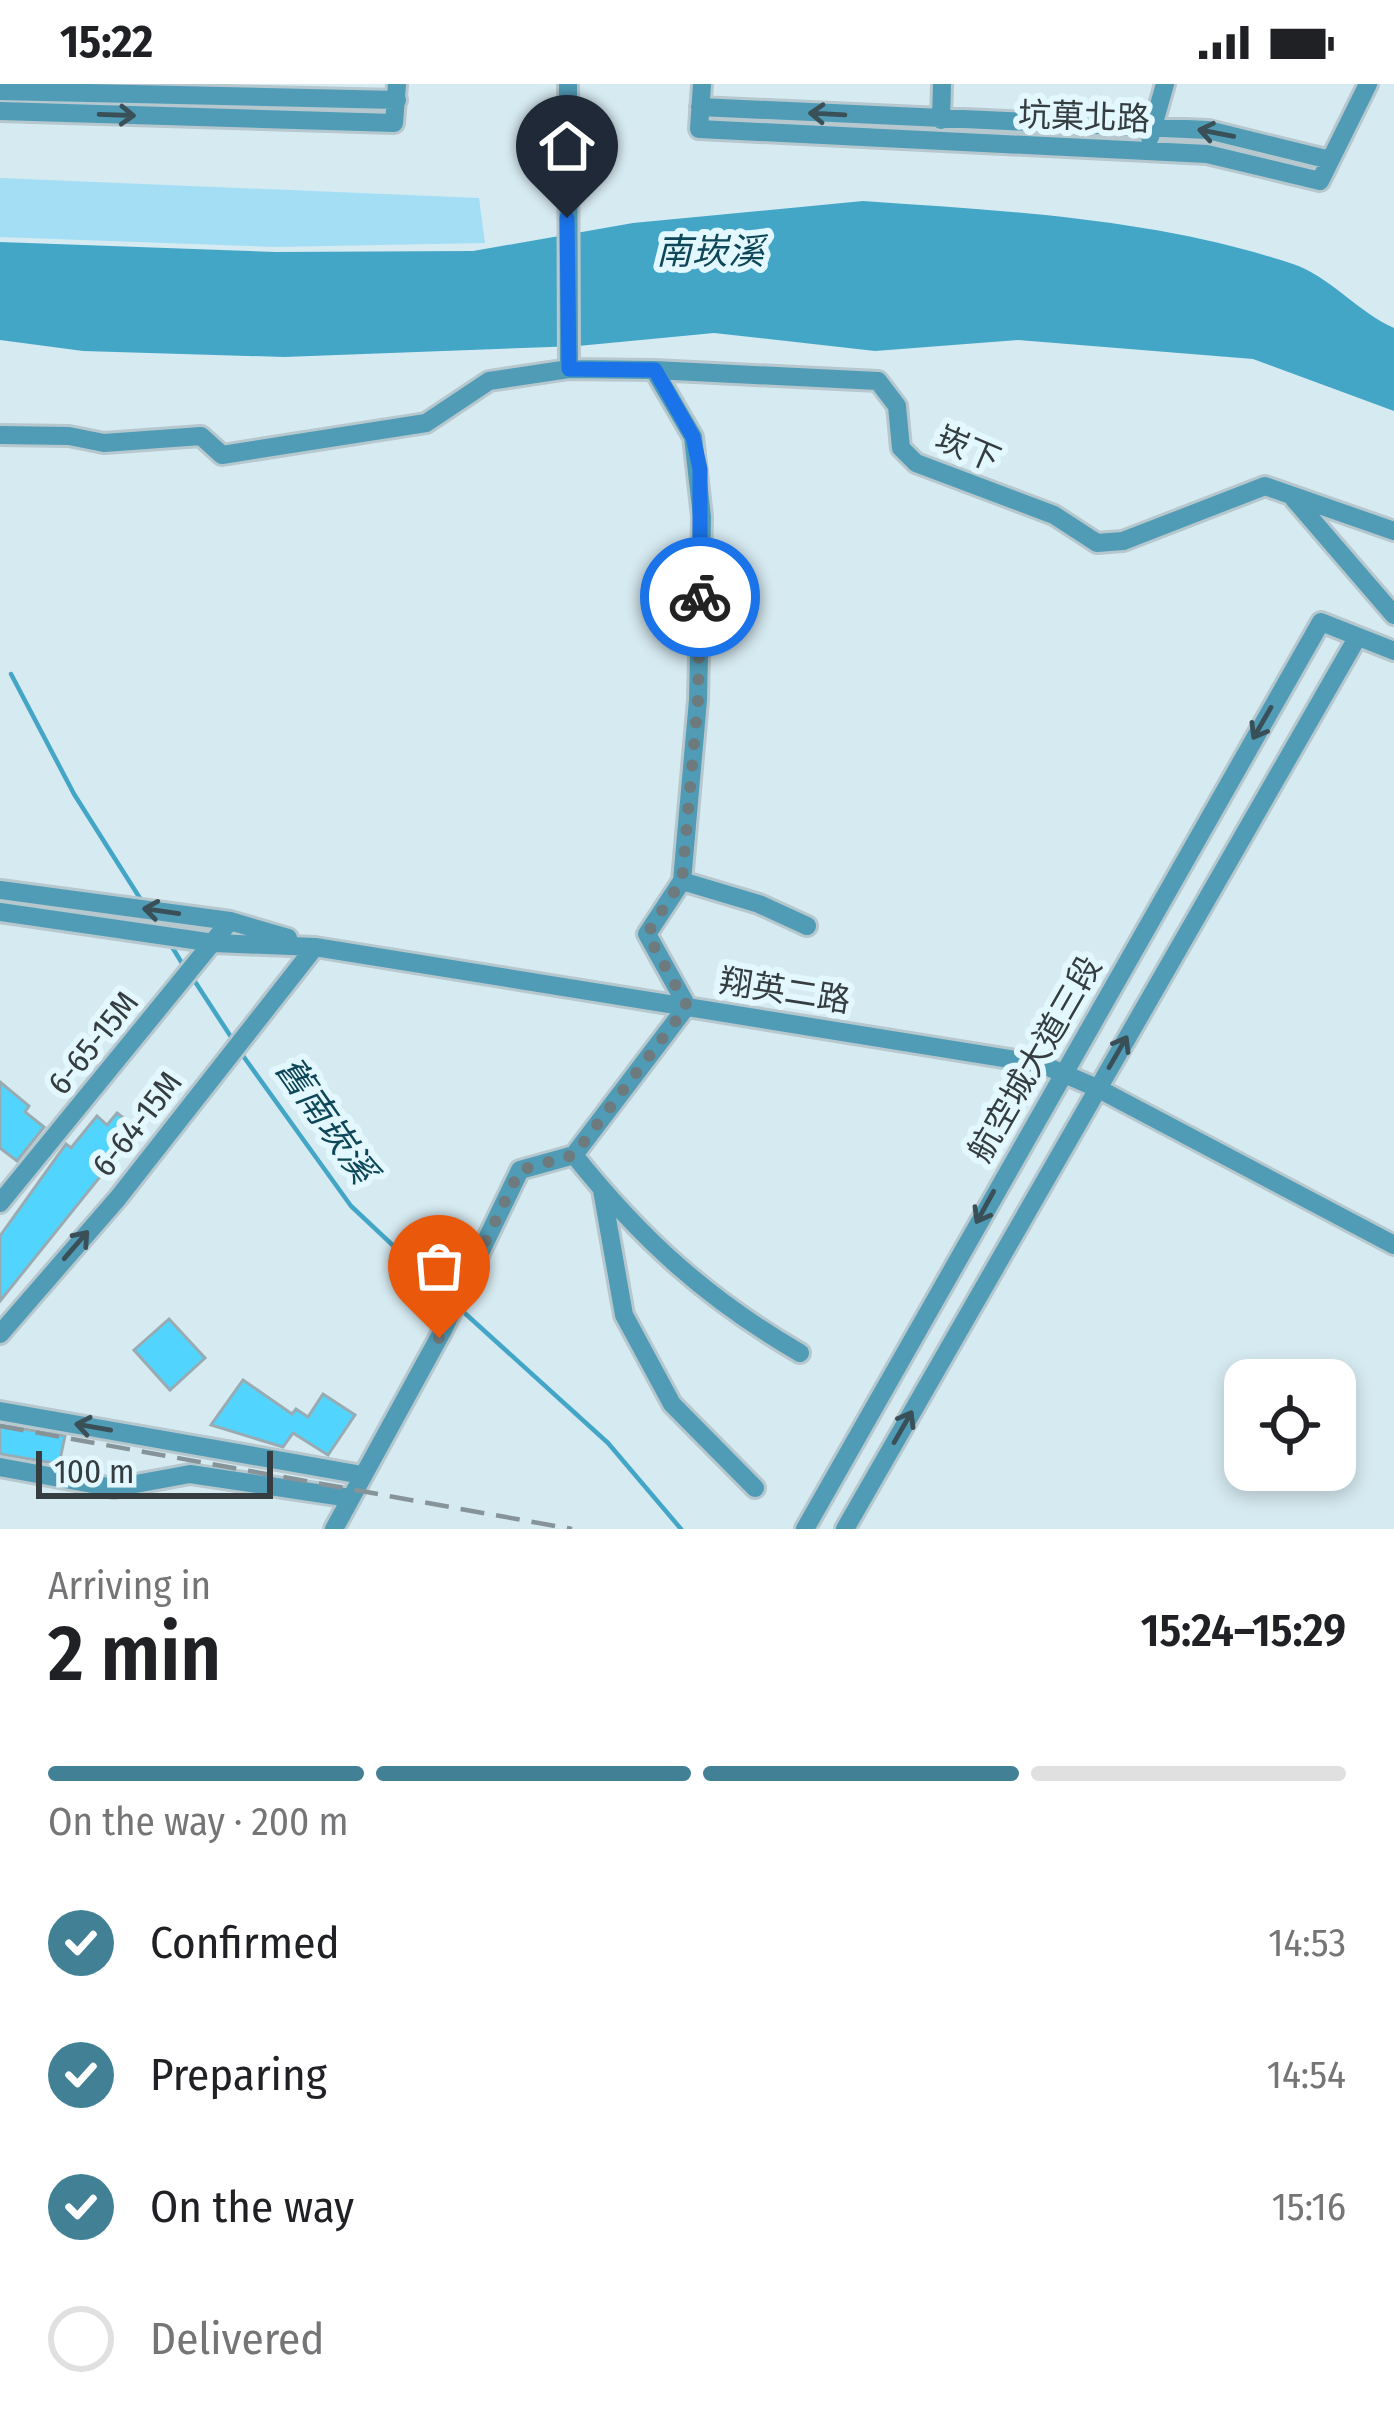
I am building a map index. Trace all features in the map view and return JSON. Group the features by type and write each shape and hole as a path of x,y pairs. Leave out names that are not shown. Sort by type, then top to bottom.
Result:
{"street":[{"path":"568,84 569,361"},
{"path":"700,107 702,84"},
{"path":"940,119 942,84"},
{"path":"1148,149 1165,84"},
{"path":"1330,160 1368,84"},
{"path":"0,91 397,92 394,123 0,111"},
{"name":"坑菓北路","path":"700,107 940,119 1208,130 1330,160 1320,181 1207,154 1148,149 699,129 700,107"},
{"name":"崁下","path":"0,435 69,436 104,442 201,436 222,455 426,423 490,381 569,361 878,381 897,406 901,448 916,463 1054,515 1097,543 1123,541 1265,486 1394,531"},
{"path":"334,1529 442,1332 520,1170 574,1155 687,1006 647,934 682,880 698,700 700,469 693,437 655,370"},
{"path":"1291,496 1394,615"},
{"name":"航空城大道三段","path":"805,1529 1321,622 1357,638 845,1529"},
{"path":"1357,638 1394,651"},
{"path":"682,880 759,904 807,926"},
{"name":"翔英二路","path":"0,890 230,921 315,947"},
{"name":"翔英二路","path":"0,912 214,943 315,947 1062,1070 1394,1245"},
{"name":"6-65-15M","path":"0,1203 230,921"},
{"name":"6-64-15M","path":"0,1334 118,1198 315,947"},
{"path":"574,1155 628,1222 724,1309 800,1353"},
{"path":"602,1190 624,1315 673,1404 754,1488"},
{"path":"0,1411 362,1475"},
{"path":"0,1467 114,1488 190,1474 350,1498"}],"shaded area":[{"path":"0,178 479,198 485,243 275,247 0,237"}],"water":[{"name":"南崁溪","path":"863,201 1134,226 1293,264 1394,328 1394,411 1253,359 1018,340 875,351 714,333 578,346 284,357 83,351 0,340 0,242 276,252 473,251 633,223"}],"building":[{"path":"0,1082 29,1106 25,1112 44,1127 17,1161 0,1148"},
{"path":"117,1113 131,1124 121,1136 128,1142 0,1301 0,1236 66,1144 71,1148 97,1116 107,1125"},
{"path":"169,1319 205,1358 170,1390 134,1350"},
{"path":"243,1380 292,1414 296,1409 308,1417 323,1394 355,1415 328,1455 293,1433 283,1447 211,1425"},
{"path":"0,1425 65,1436 59,1464 0,1454"}],"waterway":[{"name":"舊南崁溪","path":"11,674 74,794 143,903"},
{"name":"舊南崁溪","path":"169,942 185,968"},
{"name":"舊南崁溪","path":"192,977 235,1043"},
{"name":"舊南崁溪","path":"241,1053 351,1206 450,1299"},
{"name":"舊南崁溪","path":"458,1307 608,1443 681,1529"}],"railway":[{"path":"0,1426 572,1529"}],"way so far":[{"path":"439,1338 520,1170 574,1155 687,1006 647,934 682,880 698,700 700,597"}],"route":[{"path":"567,218 569,369 655,370 693,437 700,469 700,597"}]}
